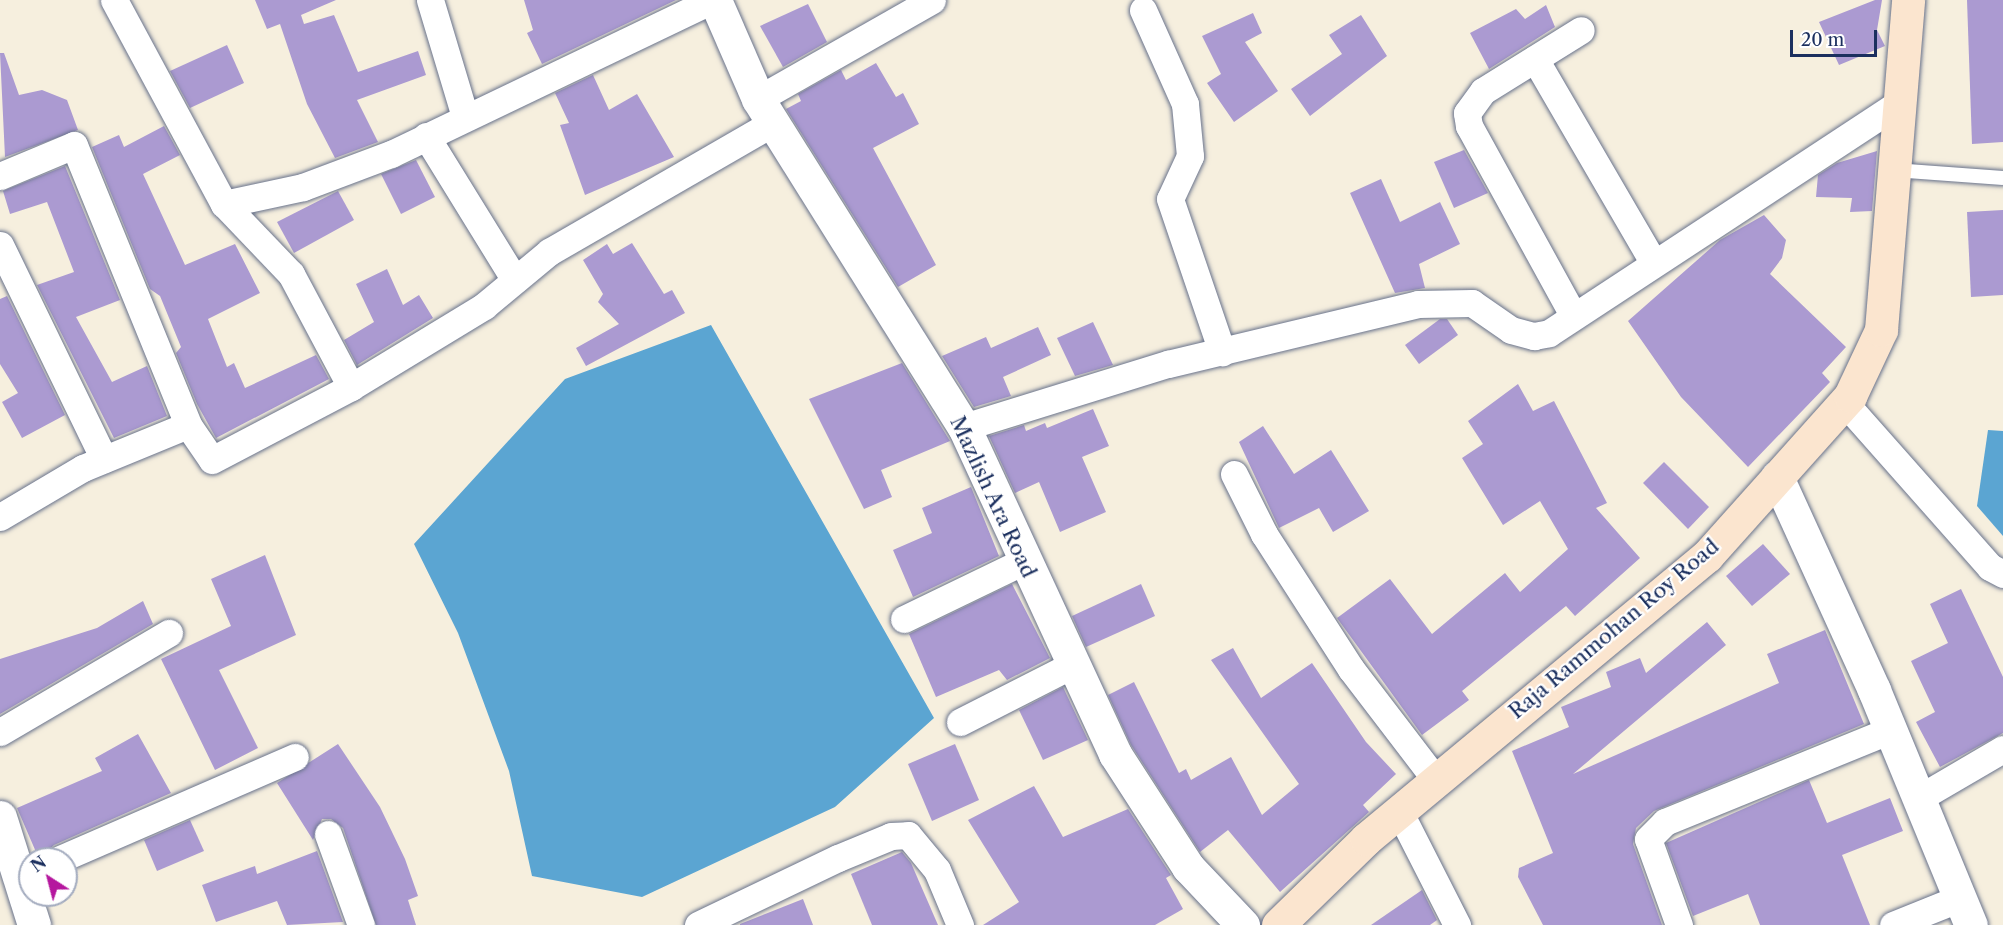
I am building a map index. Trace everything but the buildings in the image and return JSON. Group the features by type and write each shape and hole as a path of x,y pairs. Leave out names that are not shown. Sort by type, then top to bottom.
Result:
{"main road":[{"name":"Raja Rammohan Roy Road","path":"1278,925 1399,811 1707,556 1844,402 1881,330 1897,104 1908,0"}],"street":[{"path":"114,0 224,204 291,274 351,387"},
{"path":"430,0 465,117"},
{"path":"224,204 303,187 426,136 714,0"},
{"name":"Mazlish Ara Road","path":"714,0 765,111 964,427 1023,561 1115,754 1188,867 1243,925"},
{"path":"0,176 74,146 188,425 212,460 351,387 484,306 515,280 932,0"},
{"path":"1143,10 1185,104 1190,156 1170,199 1222,352"},
{"path":"1573,315 1469,126 1470,104 1581,30"},
{"path":"1535,59 1653,262"},
{"path":"964,427 1222,352 1438,301 1472,303 1511,330 1534,336 1549,333 1653,262 1897,104"},
{"path":"426,136 515,280"},
{"path":"0,245 104,459"},
{"path":"1844,402 1990,567 2003,574"},
{"path":"0,517 104,459 188,425"},
{"path":"1234,474 1264,534 1351,669 1436,780"},
{"path":"1777,477 1891,730 1965,911 1893,925"},
{"path":"903,619 1023,561"},
{"path":"0,732 169,633"},
{"path":"960,722 1072,665"},
{"path":"1679,925 1648,839 1665,822 1891,730"},
{"path":"1919,798 2003,749"},
{"path":"78,851 295,757"},
{"path":"1399,811 1456,925"},
{"path":"0,817 18,856"},
{"path":"328,834 361,925"},
{"path":"698,925 838,858 891,836 908,835 937,870 960,925"},
{"path":"31,907 34,925"}],"lane":[{"path":"1892,170 2003,178"}],"water":[{"path":"711,325 934,718 835,807 642,897 532,876 509,771 458,633 414,544 565,379"},
{"path":"1988,430 2003,431 2003,536 1977,506"}]}
